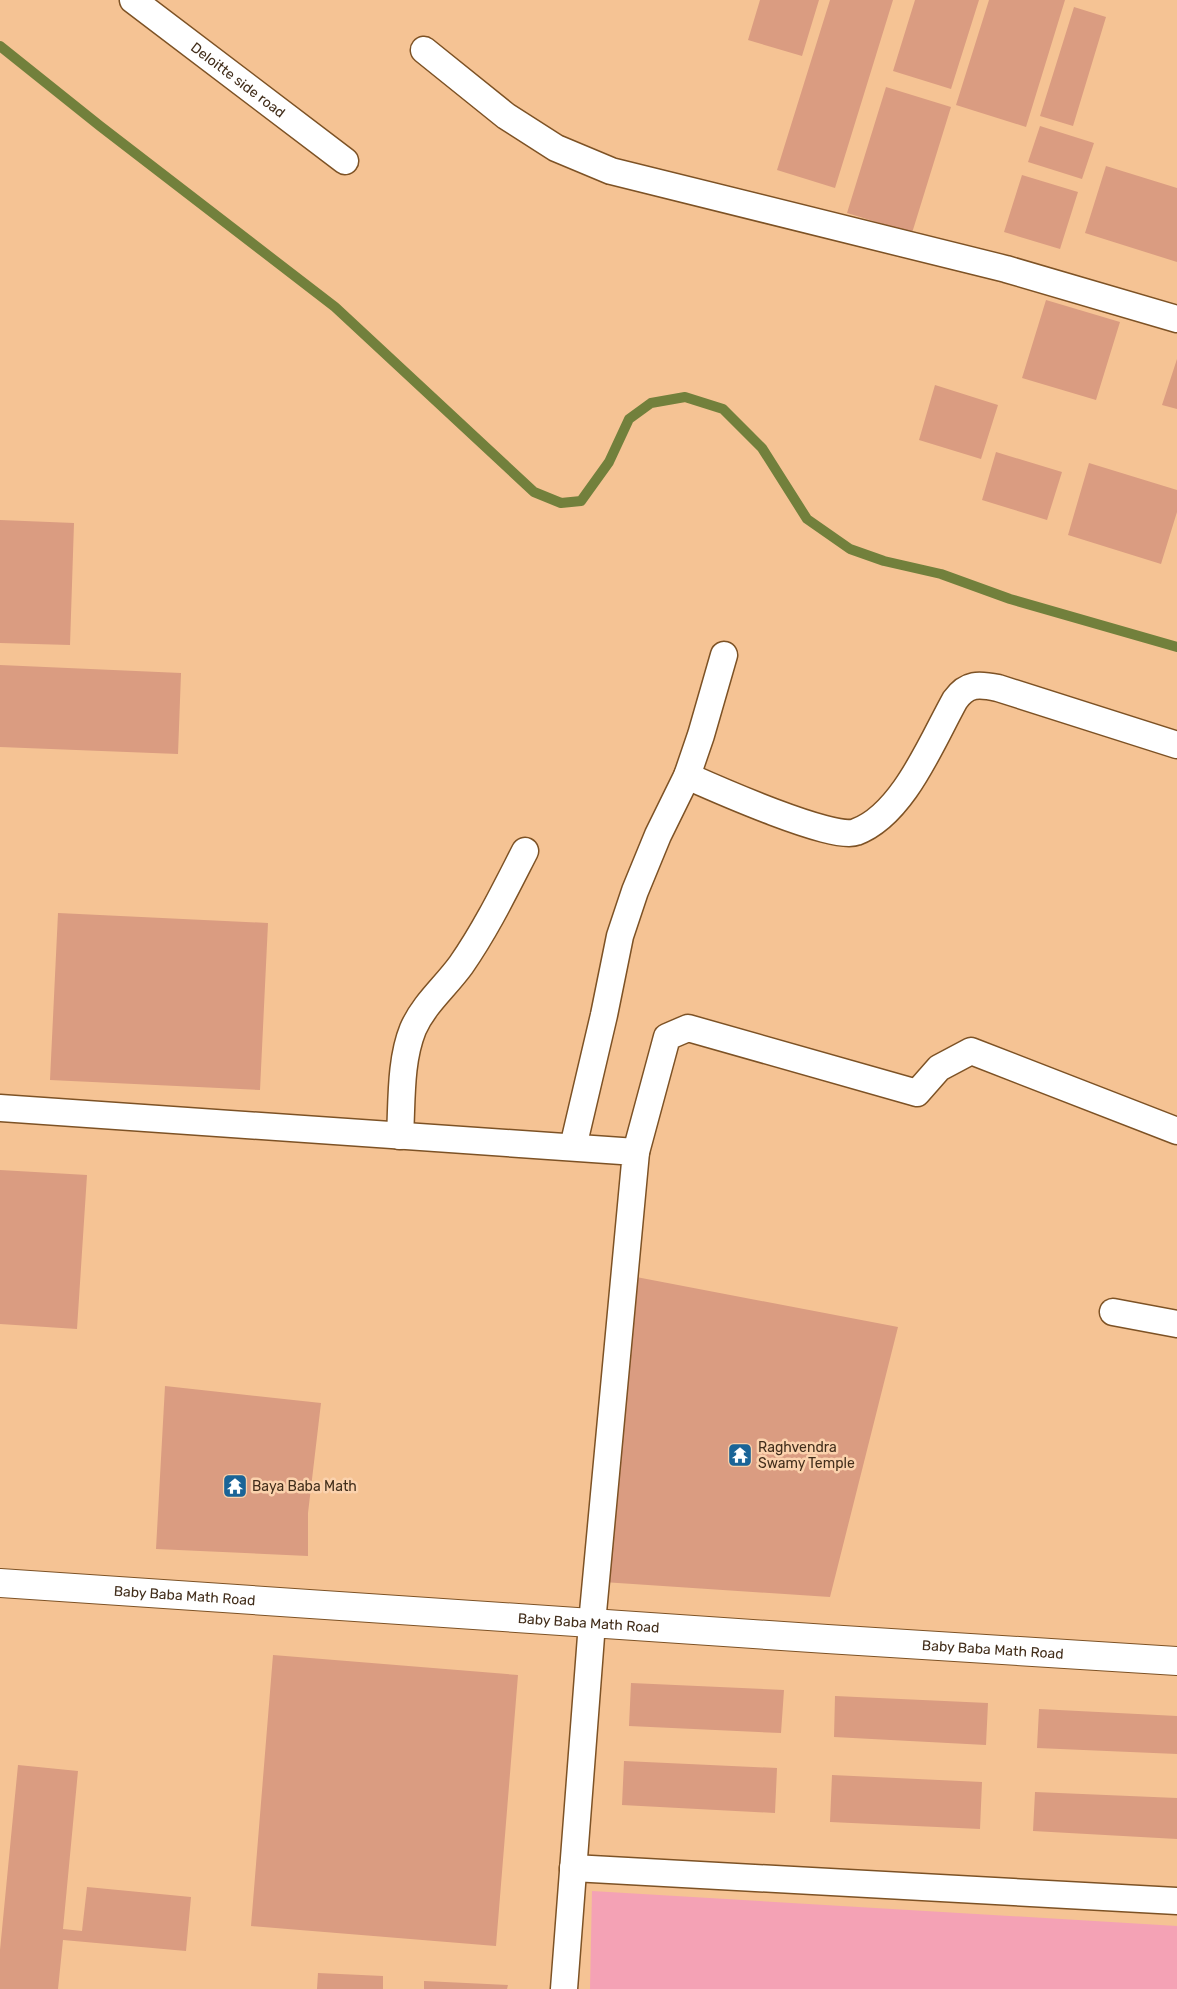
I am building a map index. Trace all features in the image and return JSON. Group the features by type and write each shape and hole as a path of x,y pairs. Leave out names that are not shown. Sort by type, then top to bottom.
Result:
{"street":[{"name":"Deloitte side road","path":"133,0 345,161"},
{"path":"424,50 506,116 556,148 611,170 1006,269 1177,320"},
{"path":"572,1147 620,936 655,843 687,776 724,655"},
{"path":"687,776 733,797 828,831 854,833 882,817 913,776 960,692 968,686 976,684 1006,690 1177,745"},
{"path":"400,1136 406,1053 412,1031 426,1007 460,966 484,930 525,851"},
{"path":"564,1989 592,1623 636,1152 667,1037 688,1028 917,1093 939,1068 971,1051 1177,1131"},
{"path":"0,1108 636,1152"},
{"path":"1113,1312 1177,1324"},
{"name":"Baby Baba Math Road","path":"0,1583 1177,1661"},
{"path":"573,1868 1177,1901"}],"shaded area":[{"path":"592,1891 1177,1926 1177,1989 590,1989"}],"building":[{"path":"760,0 819,0 802,56 748,40"},
{"path":"830,0 893,0 835,188 777,170"},
{"path":"915,0 979,0 951,89 893,71"},
{"path":"989,0 1065,0 1026,127 956,105"},
{"path":"1074,7 1106,17 1073,126 1040,116"},
{"path":"886,87 951,107 912,233 847,213"},
{"path":"1040,126 1094,143 1082,179 1028,162"},
{"path":"1106,166 1177,188 1177,262 1085,233"},
{"path":"1022,175 1078,192 1060,249 1004,232"},
{"path":"1046,300 1120,322 1096,400 1022,378"},
{"path":"1177,359 1177,409 1162,405"},
{"path":"935,385 998,405 981,459 919,440"},
{"path":"996,452 1062,472 1047,520 982,500"},
{"path":"1089,463 1177,490 1177,512 1161,564 1068,535"},
{"path":"0,520 74,523 70,645 0,643"},
{"path":"0,665 181,673 178,754 0,747"},
{"path":"58,913 268,923 260,1090 50,1080"},
{"path":"0,1170 87,1175 77,1329 0,1324"},
{"name":"Raghvendra Swamy Temple","path":"631,1276 898,1327 830,1597 603,1582"},
{"name":"Baya Baba Math","path":"165,1386 321,1403 308,1513 308,1556 156,1549"},
{"path":"273,1655 518,1675 496,1946 251,1926"},
{"path":"631,1683 784,1690 781,1733 629,1726"},
{"path":"835,1696 988,1703 986,1745 834,1737"},
{"path":"1039,1709 1177,1716 1177,1754 1037,1748"},
{"path":"624,1761 777,1768 775,1813 622,1805"},
{"path":"18,1765 78,1771 63,1929 82,1931 87,1887 191,1897 186,1951 63,1940 58,1989 0,1989 0,1950"},
{"path":"832,1775 982,1782 980,1829 830,1822"},
{"path":"1035,1792 1177,1798 1177,1839 1033,1831"},
{"path":"318,1973 383,1976 383,1989 317,1989"},
{"path":"424,1981 508,1985 507,1989 424,1989"}],"waterway":[{"path":"0,46 100,126 335,307 534,492 561,503 581,501 609,462 629,419 651,403 685,397 723,409 762,448 807,519 850,549 884,561 941,574 1010,599 1177,647"}],"place":[{"name":"Raghvendra Swamy Temple","path":"740,1455"},
{"name":"Baya Baba Math","path":"235,1486"}]}
